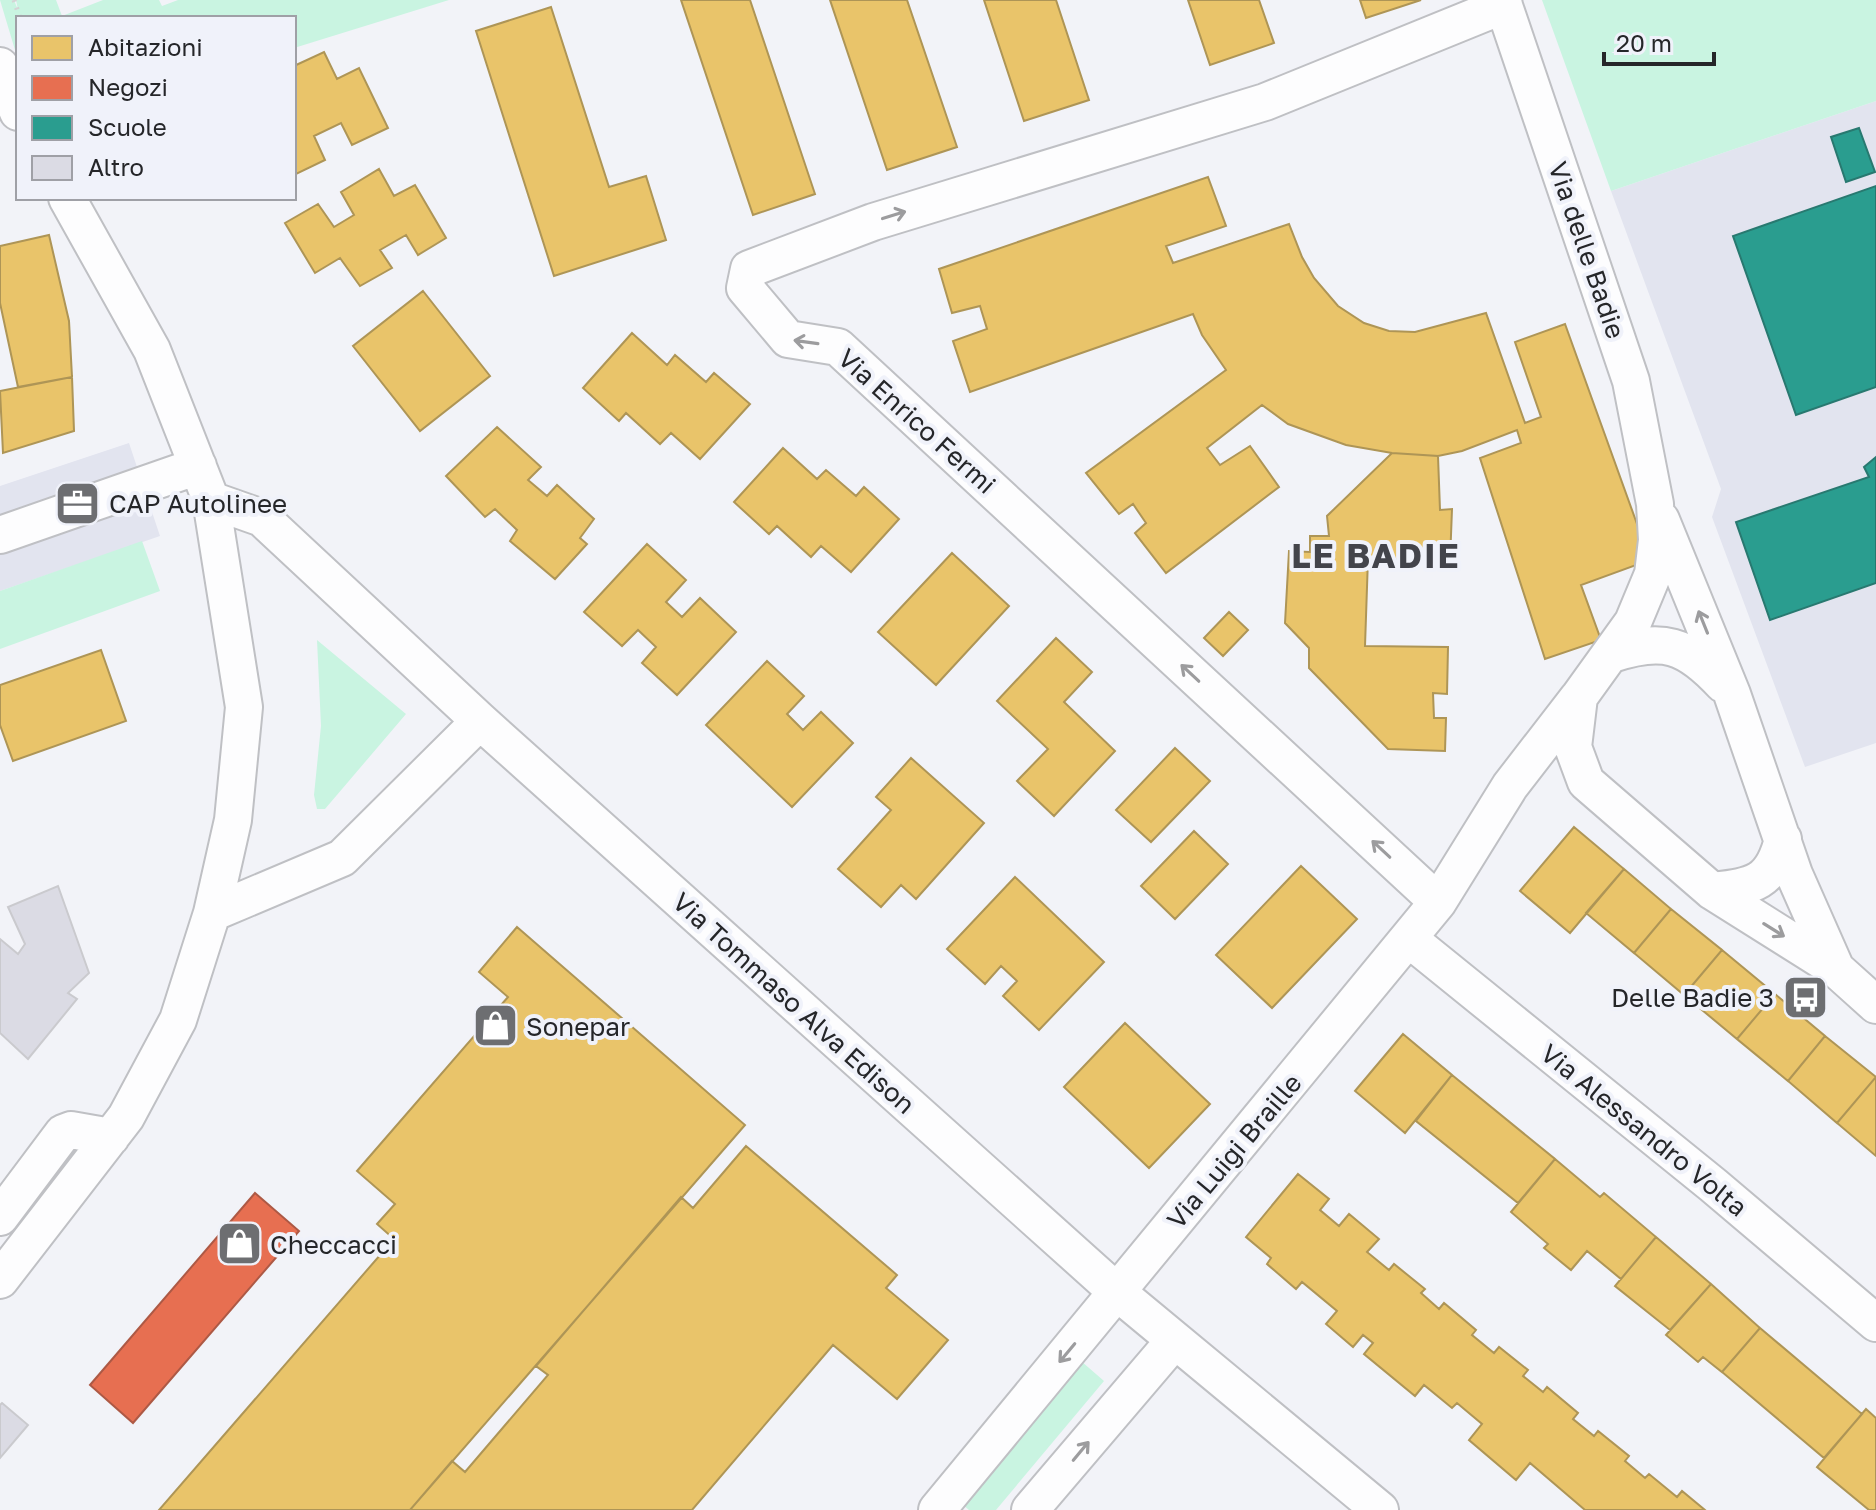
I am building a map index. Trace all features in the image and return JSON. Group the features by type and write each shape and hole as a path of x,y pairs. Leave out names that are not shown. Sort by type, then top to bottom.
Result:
{"street":[{"name":"Via delle Badie","path":"1503,2 1631,381 1655,504 1732,694 1794,874 1836,969"},
{"name":"Via Enrico Fermi","path":"1438,902 838,347 788,339 745,288 749,269 873,222 1265,102 1503,2"},
{"path":"0,66 16,107"},
{"path":"0,1280 126,1117 178,1020 212,913 233,820 244,707 211,500 152,350 68,200"},
{"path":"0,535 198,466"},
{"name":"Via Tommaso Alva Edison","path":"211,500 262,518 480,721 1117,1292 1380,1510"},
{"name":"Via delle Badie","path":"1579,697 1633,622 1653,574 1655,504"},
{"name":"Via delle Badie","path":"1612,654 1640,645 1670,645 1693,654 1732,694"},
{"name":"Via Luigi Braille","path":"937,1510 1409,939 1438,902 1515,780 1579,697"},
{"path":"1579,697 1573,747 1586,782"},
{"path":"212,913 342,858 480,721"},
{"path":"1515,780 1540,766 1586,782"},
{"name":"Via delle Badie","path":"1586,782 1712,891 1836,969 1876,1005"},
{"path":"1712,891 1755,886 1769,872 1783,839"},
{"name":"Via Alessandro Volta","path":"1409,939 1713,1185 1876,1323"},
{"path":"0,1217 63,1133 71,1130 111,1137"},
{"path":"1030,1510 1174,1341"}],"shaded area":[{"path":"1876,101 1876,743 1805,767 1712,517 1721,489 1611,191"},
{"path":"129,443 160,536 0,591 0,486"}],"green space":[{"path":"0,0 14,0 18,10 16,0 56,0 62,16 16,16 16,53"},
{"path":"103,0 159,0 162,6 178,0 449,0 296,47 296,16 62,16"},
{"path":"1542,0 1876,0 1876,101 1611,191"},
{"path":"142,541 160,591 0,649 0,591"},
{"path":"317,640 406,714 325,809 317,809 314,795 321,726"},
{"path":"1081,1361 1104,1381 996,1510 969,1510 962,1504"}],"building: Abitazioni":[{"path":"681,0 750,0 815,194 753,215"},
{"path":"830,0 907,0 957,147 887,170"},
{"path":"984,0 1056,0 1089,100 1024,121"},
{"path":"1188,0 1259,0 1274,43 1210,65"},
{"path":"1360,0 1421,0 1366,18"},
{"path":"551,7 609,187 646,176 666,240 554,276 476,31"},
{"path":"324,52 337,79 359,68 388,128 352,145 341,123 314,136 325,160 296,174 296,65"},
{"path":"379,169 394,196 415,185 446,238 418,255 406,235 380,250 392,268 360,286 340,258 315,273 285,223 318,204 334,227 354,215 341,192"},
{"path":"1208,177 1226,226 1166,246 1173,263 1289,224 1314,278 1338,306 1364,323 1389,331 1415,332 1486,313 1525,423 1541,417 1515,342 1565,324 1650,560 1581,585 1601,640 1545,659 1480,458 1521,443 1517,430 1462,451 1438,456 1392,453 1346,445 1288,424 1262,405 1207,448 1220,465 1250,446 1279,487 1166,573 1135,533 1146,523 1133,504 1119,514 1086,473 1226,370 1202,335 1193,314 970,392 953,341 987,329 980,306 952,313 939,269"},
{"path":"49,235 69,321 72,377 18,387 0,303 0,246"},
{"path":"423,291 490,376 420,431 353,346"},
{"path":"632,333 667,365 675,355 706,382 714,373 750,404 700,459 671,433 660,444 626,413 619,421 583,388"},
{"path":"72,377 74,431 3,453 0,391"},
{"path":"497,427 541,467 528,480 547,496 557,485 594,519 580,538 587,544 555,579 510,541 517,530 495,509 485,517 446,476"},
{"path":"783,448 817,479 826,470 856,496 864,487 899,519 851,572 821,546 811,557 777,526 769,534 734,502"},
{"path":"1392,453 1438,456 1440,510 1452,509 1450,561 1368,558 1365,646 1448,647 1447,694 1433,693 1434,718 1446,718 1445,751 1388,749 1309,668 1309,648 1285,623 1289,551 1310,552 1310,536 1329,536 1327,516"},
{"path":"647,544 686,580 666,602 682,617 700,598 736,632 677,695 642,663 656,647 638,630 622,646 584,612"},
{"path":"952,553 1009,606 936,685 878,632"},
{"path":"1229,612 1248,630 1223,656 1204,638"},
{"path":"1056,638 1092,672 1064,702 1115,751 1054,816 1017,781 1048,749 997,701"},
{"path":"101,650 126,721 13,761 0,725 0,685"},
{"path":"767,661 804,696 787,714 803,730 821,712 853,743 792,807 706,725"},
{"path":"1175,748 1210,781 1151,842 1116,810"},
{"path":"911,758 984,823 916,899 901,885 881,907 838,869 891,810 876,797"},
{"path":"1574,827 1624,869 1570,933 1520,891"},
{"path":"1194,831 1228,864 1175,919 1141,886"},
{"path":"1301,866 1357,919 1272,1008 1216,955"},
{"path":"1624,869 1671,909 1634,953 1586,913"},
{"path":"1015,877 1104,962 1039,1030 1003,996 1017,981 1001,966 985,984 947,949"},
{"path":"1671,909 1722,950 1684,995 1634,953"},
{"path":"517,927 745,1125 410,1510 159,1510 394,1239 377,1224 395,1204 357,1171 508,997 479,972"},
{"path":"1722,950 1775,994 1737,1039 1684,995"},
{"path":"1775,994 1825,1036 1788,1081 1737,1039"},
{"path":"1125,1023 1210,1104 1149,1168 1064,1087"},
{"path":"1403,1034 1452,1075 1405,1133 1355,1091"},
{"path":"1825,1036 1876,1077 1837,1123 1788,1081"},
{"path":"1452,1075 1555,1159 1518,1203 1416,1121"},
{"path":"1876,1077 1876,1156 1837,1123"},
{"path":"746,1146 897,1275 886,1288 948,1340 897,1399 833,1345 692,1510 410,1510 452,1461 465,1472 548,1375 536,1366 681,1197 693,1208"},
{"path":"1555,1159 1600,1197 1604,1193 1656,1237 1621,1279 1587,1251 1571,1270 1544,1248 1548,1244 1511,1212"},
{"path":"1298,1174 1329,1199 1320,1210 1339,1226 1349,1214 1379,1239 1367,1252 1389,1270 1394,1264 1425,1289 1421,1293 1439,1309 1444,1303 1476,1330 1472,1335 1494,1353 1499,1347 1528,1370 1523,1376 1543,1392 1547,1387 1578,1413 1573,1419 1594,1436 1598,1431 1629,1456 1625,1461 1645,1478 1649,1474 1677,1497 1682,1491 1705,1510 1585,1510 1530,1463 1516,1480 1469,1440 1482,1424 1457,1403 1452,1408 1424,1385 1415,1396 1364,1354 1373,1343 1363,1335 1353,1347 1326,1324 1337,1311 1302,1282 1296,1289 1267,1264 1271,1258 1246,1237"},
{"path":"1656,1237 1711,1284 1670,1330 1615,1286"},
{"path":"1711,1284 1760,1328 1722,1372 1703,1357 1698,1362 1666,1335"},
{"path":"1760,1328 1862,1414 1824,1458 1722,1372"},
{"path":"1866,1409 1876,1418 1876,1510 1869,1510 1817,1467"}],"building: Negozi":[{"path":"255,1193 299,1231 133,1423 90,1385"}],"building: Scuole":[{"path":"1859,128 1875,172 1846,182 1831,137"},
{"path":"1876,186 1876,387 1796,415 1733,236"},
{"path":"1876,457 1876,583 1770,620 1736,522 1869,477 1864,467"}],"building: Altro":[{"path":"58,886 89,973 68,993 77,999 28,1059 0,1033 0,939 18,954 25,944 8,907"},
{"path":"2,1403 28,1425 0,1458 0,1405"}],"place":[{"name":"CAP Autolinee","path":"78,503"},
{"name":"Delle Badie 3","path":"1805,997"},
{"name":"Sonepar","path":"495,1026"},
{"name":"Checcacci","path":"239,1244"}],"district":[{"name":"LE BADIE","path":"1376,555"}]}
